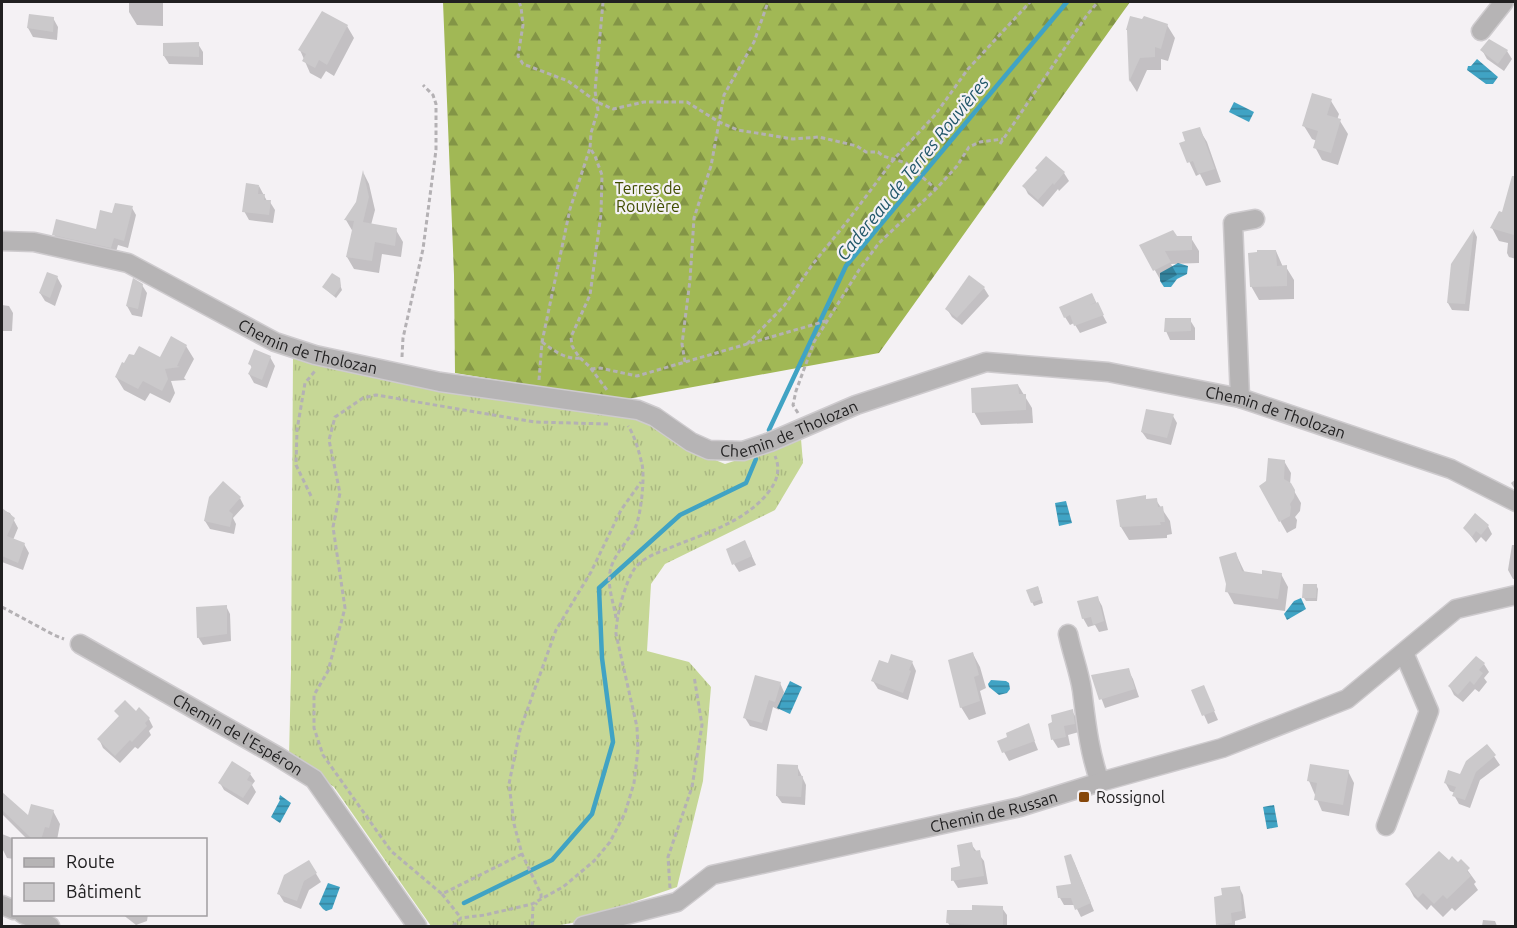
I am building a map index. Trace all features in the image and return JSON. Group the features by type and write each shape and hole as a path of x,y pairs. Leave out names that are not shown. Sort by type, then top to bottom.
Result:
{"street":[{"path":"1481,31 1504,2"},
{"path":"1240,398 1233,223 1255,219"},
{"name":"Chemin de Tholozan","path":"2,241 34,242 129,263 275,342 401,374 539,397 617,416 638,410 655,417 691,442 709,450 743,452 856,405 986,362 1108,372 1240,398 1451,469 1515,502"},
{"name":"Chemin de Russan","path":"583,927 677,902 712,875 1020,807 1222,748 1347,699 1456,609 1515,595"},
{"path":"1068,634 1082,688 1084,718 1093,763 1100,782"},
{"name":"Chemin de l'Espéron","path":"80,644 314,779 417,927"},
{"path":"1386,826 1429,711 1404,653"},
{"path":"25,916 50,927"}],"path":[{"path":"519,2 522,25 518,56 523,64 568,81 597,102 613,109 644,102 687,102 718,122 738,130 793,139 819,137 857,146 866,152 878,152 906,163 936,189"},
{"path":"539,397 542,342 570,209 590,148 591,133 598,110 595,91 603,2"},
{"path":"686,362 682,344 690,280 693,218 711,166 724,95 754,42 768,2"},
{"path":"747,344 784,306 812,265 846,224 894,159 935,115 969,69 1030,2"},
{"path":"1000,144 1098,2"},
{"path":"401,374 403,338 423,249 436,150 436,104 434,95 423,85"},
{"path":"806,426 793,405 796,391 814,342 859,270 879,243 957,166 969,147 980,142 1003,139"},
{"path":"590,148 602,175 601,214 590,295 571,337 573,346 580,358 591,369 617,416"},
{"path":"591,369 600,368 637,376 828,321"},
{"path":"542,342 556,352 575,359 580,358"},
{"path":"311,496 296,465 297,430 305,382 327,357"},
{"path":"453,927 461,918 521,907 563,887 594,861 610,842 625,813 634,783 638,750 637,727 616,634 616,619 609,581 616,556 636,525 642,465 633,435 625,422 625,416 535,422 376,395 363,398 336,417 329,440 340,493 333,527 345,608 328,671 314,696 314,728 323,755 391,850 442,894 461,918"},
{"path":"616,619 636,567 652,555 722,527 744,515 759,503 772,488 778,470 778,462 770,442"},
{"path":"532,927 533,907 541,899 541,894 522,854 514,825 509,784 520,730 556,630 591,572 621,510 642,481"},
{"path":"2,607 54,636 80,644"},
{"path":"670,904 668,857 692,787 702,725 694,676"},
{"path":"442,894 522,854"}],"green space":[{"name":"Terres de Rouvière","path":"443,2 1130,2 879,353 622,400 455,373 454,275"},
{"path":"293,357 536,403 646,420 686,448 725,464 801,439 803,463 775,510 665,564 651,584 647,651 689,662 711,687 703,781 677,887 572,923 554,926 431,926 334,787 289,757"}],"water":[{"path":"1477,59 1498,77 1493,84 1486,84 1467,70 1468,66 1471,66"},
{"path":"1234,102 1254,112 1249,122 1229,112"},
{"path":"1178,263 1188,266 1187,274 1177,279 1171,287 1164,287 1160,281 1160,273"},
{"path":"1066,501 1072,523 1059,526 1055,503"},
{"path":"1301,598 1306,609 1287,620 1284,614 1294,601"},
{"path":"991,680 1006,681 1010,689 1007,693 999,695 989,687"},
{"path":"790,681 802,687 790,714 777,708"},
{"path":"280,795 291,803 280,823 271,817 280,800"},
{"path":"1274,805 1278,827 1267,829 1263,807"},
{"path":"328,883 340,887 332,909 326,911 319,904"}],"building":[{"path":"322,11 348,25 327,65 319,60 315,68 302,61 306,54 298,50"},
{"path":"29,14 54,17 53,32 27,28"},
{"path":"1130,16 1142,19 1144,16 1168,24 1161,49 1155,47 1155,57 1140,58 1129,82 1126,30"},
{"path":"1489,39 1508,50 1498,64 1480,50"},
{"path":"199,42 199,57 163,56 163,43"},
{"path":"1312,93 1332,99 1327,115 1341,119 1331,153 1313,148 1318,131 1302,126"},
{"path":"1200,127 1215,169 1198,174 1193,161 1187,163 1179,143 1185,141 1182,132"},
{"path":"1046,156 1065,172 1038,200 1022,186"},
{"path":"363,170 369,197 363,222 397,228 395,246 375,242 372,261 346,257 354,221 344,220 356,202"},
{"path":"1512,176 1515,176 1514,235 1490,228 1499,211 1502,212"},
{"path":"246,183 259,185 258,194 265,194 264,200 271,200 269,215 242,212"},
{"path":"115,203 133,206 124,241 114,238 111,248 52,235 56,219 96,229 100,210 112,213"},
{"path":"1474,229 1465,304 1447,303 1451,264"},
{"path":"1173,230 1177,236 1192,236 1192,250 1165,251 1171,262 1153,271 1139,245"},
{"path":"1257,250 1276,250 1277,266 1287,265 1287,286 1250,287 1248,253 1257,252"},
{"path":"47,272 58,276 50,298 39,293"},
{"path":"332,273 340,278 341,286 334,296 322,287"},
{"path":"969,275 985,287 957,318 945,309"},
{"path":"133,278 143,284 138,309 126,306"},
{"path":"1092,293 1096,302 1090,305 1098,302 1104,315 1074,326 1070,315 1064,318 1059,307"},
{"path":"1165,318 1191,318 1191,331 1164,332"},
{"path":"171,336 187,345 177,366 180,367 165,369 168,379 162,391 143,381 138,389 115,377 122,362 124,363 129,354 134,355 139,346 160,357"},
{"path":"254,349 271,356 262,380 248,374 252,366 248,364"},
{"path":"1018,384 1019,394 1026,394 1026,410 972,413 971,388"},
{"path":"1146,409 1174,414 1167,438 1141,432"},
{"path":"1268,458 1285,460 1284,479 1291,483 1295,490 1290,504 1290,516 1279,522 1259,486 1266,481"},
{"path":"223,481 241,497 229,511 233,514 230,527 204,521 209,497"},
{"path":"1146,495 1146,499 1157,498 1158,507 1163,506 1165,522 1160,522 1161,525 1120,527 1116,500"},
{"path":"2,508 15,518 7,536 25,543 18,563 2,556"},
{"path":"1475,513 1489,525 1481,535 1476,531 1472,537 1463,528"},
{"path":"745,540 752,556 732,565 726,549"},
{"path":"1236,552 1242,571 1262,574 1262,570 1282,573 1278,599 1225,592 1226,584 1219,557"},
{"path":"1303,584 1317,584 1316,598 1302,598"},
{"path":"1038,586 1042,599 1031,603 1026,590"},
{"path":"1098,596 1104,621 1093,625 1091,617 1082,619 1077,601"},
{"path":"227,605 227,634 197,638 196,607"},
{"path":"973,652 979,675 974,677 980,701 960,708 948,660"},
{"path":"891,654 913,661 903,693 871,681 879,660 888,663"},
{"path":"1476,656 1485,663 1479,670 1483,673 1474,685 1470,681 1458,695 1448,686"},
{"path":"1129,668 1135,689 1099,700 1091,675"},
{"path":"755,675 781,682 775,702 769,700 762,723 743,718"},
{"path":"1204,685 1215,711 1202,716 1191,690"},
{"path":"125,700 136,711 139,707 150,718 145,723 147,726 115,756 97,739 119,716 114,711"},
{"path":"1073,709 1075,724 1064,726 1066,737 1051,740 1048,724 1052,722 1051,715"},
{"path":"1029,723 1035,741 1002,753 997,741 1007,737 1006,733"},
{"path":"1487,744 1496,755 1476,772 1465,800 1452,796 1456,787 1444,783 1448,770 1460,774 1466,761"},
{"path":"232,761 251,773 247,780 253,783 243,798 218,783"},
{"path":"777,764 798,765 798,776 803,776 801,797 776,796"},
{"path":"1310,764 1349,770 1343,805 1314,800 1317,783 1307,781"},
{"path":"2,792 28,815 31,804 54,810 49,828 45,827 42,838 31,838 2,810"},
{"path":"972,842 974,851 980,850 984,876 951,881 951,868 960,866 957,845"},
{"path":"1439,851 1449,860 1452,856 1458,862 1461,859 1470,868 1467,871 1471,876 1447,899 1443,895 1434,904 1423,893 1418,898 1405,884"},
{"path":"1071,854 1091,903 1075,910 1071,898 1058,898 1056,886 1071,884 1064,856"},
{"path":"309,860 317,873 304,881 297,901 277,894 284,875"},
{"path":"1240,886 1242,911 1231,913 1232,923 1216,925 1214,897 1222,895 1221,888"},
{"path":"972,905 1003,906 1003,927 946,923 947,910 972,910"}],"waterway":[{"name":"Cadereau de Terres Rouvières","path":"769,430 846,266 1067,2"},
{"name":"Cadereau de Terres Rouvières","path":"464,903 552,860 592,814 613,742 602,658 599,588 680,515 746,483 756,459"}],"place":[{"name":"Rossignol","path":"1084,797"}]}
